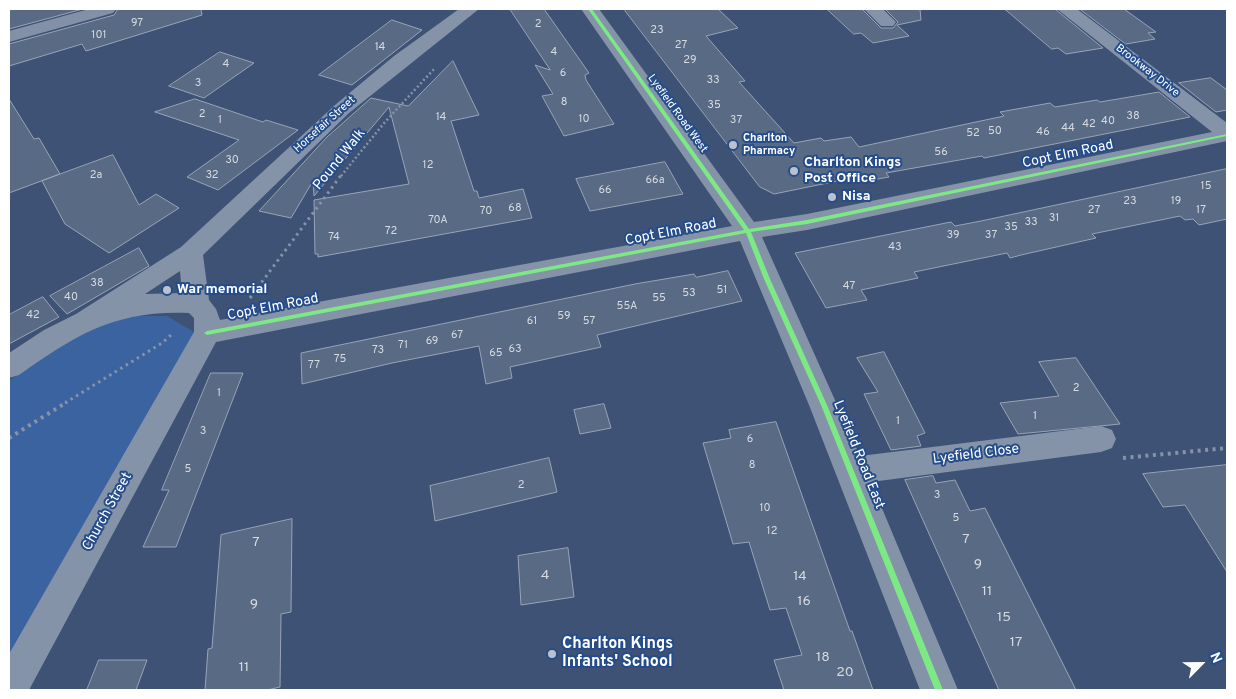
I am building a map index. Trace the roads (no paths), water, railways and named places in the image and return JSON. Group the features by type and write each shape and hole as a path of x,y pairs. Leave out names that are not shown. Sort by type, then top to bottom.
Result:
{"main road":[{"path":"9,37 107,9"}],"street":[{"name":"Horsefair Street","path":"9,367 43,343 87,318 190,253 342,109 400,60 470,9"},
{"name":"Lyefield Road West","path":"590,9 748,231"},
{"path":"873,9 887,22"},
{"name":"Brookway Drive","path":"1066,9 1227,134"},
{"name":"Copt Elm Road","path":"208,319 807,222 1227,134"},
{"name":"Lyefield Road East","path":"748,231 851,471 939,690"},
{"path":"190,253 208,319"},
{"name":"Horsefair Street","path":"87,318 131,304 169,301 208,319"},
{"name":"Church Street","path":"10,690 208,319"},
{"name":"Lyefield Close","path":"851,471 1101,439"}],"place":[{"name":"Charlton Pharmacy","path":"733,145"},
{"name":"Charlton Kings Post Office","path":"794,171"},
{"name":"Nisa","path":"832,197"},
{"name":"War memorial","path":"167,290"},
{"name":"Charlton Kings Infants' School","path":"552,654"}]}
